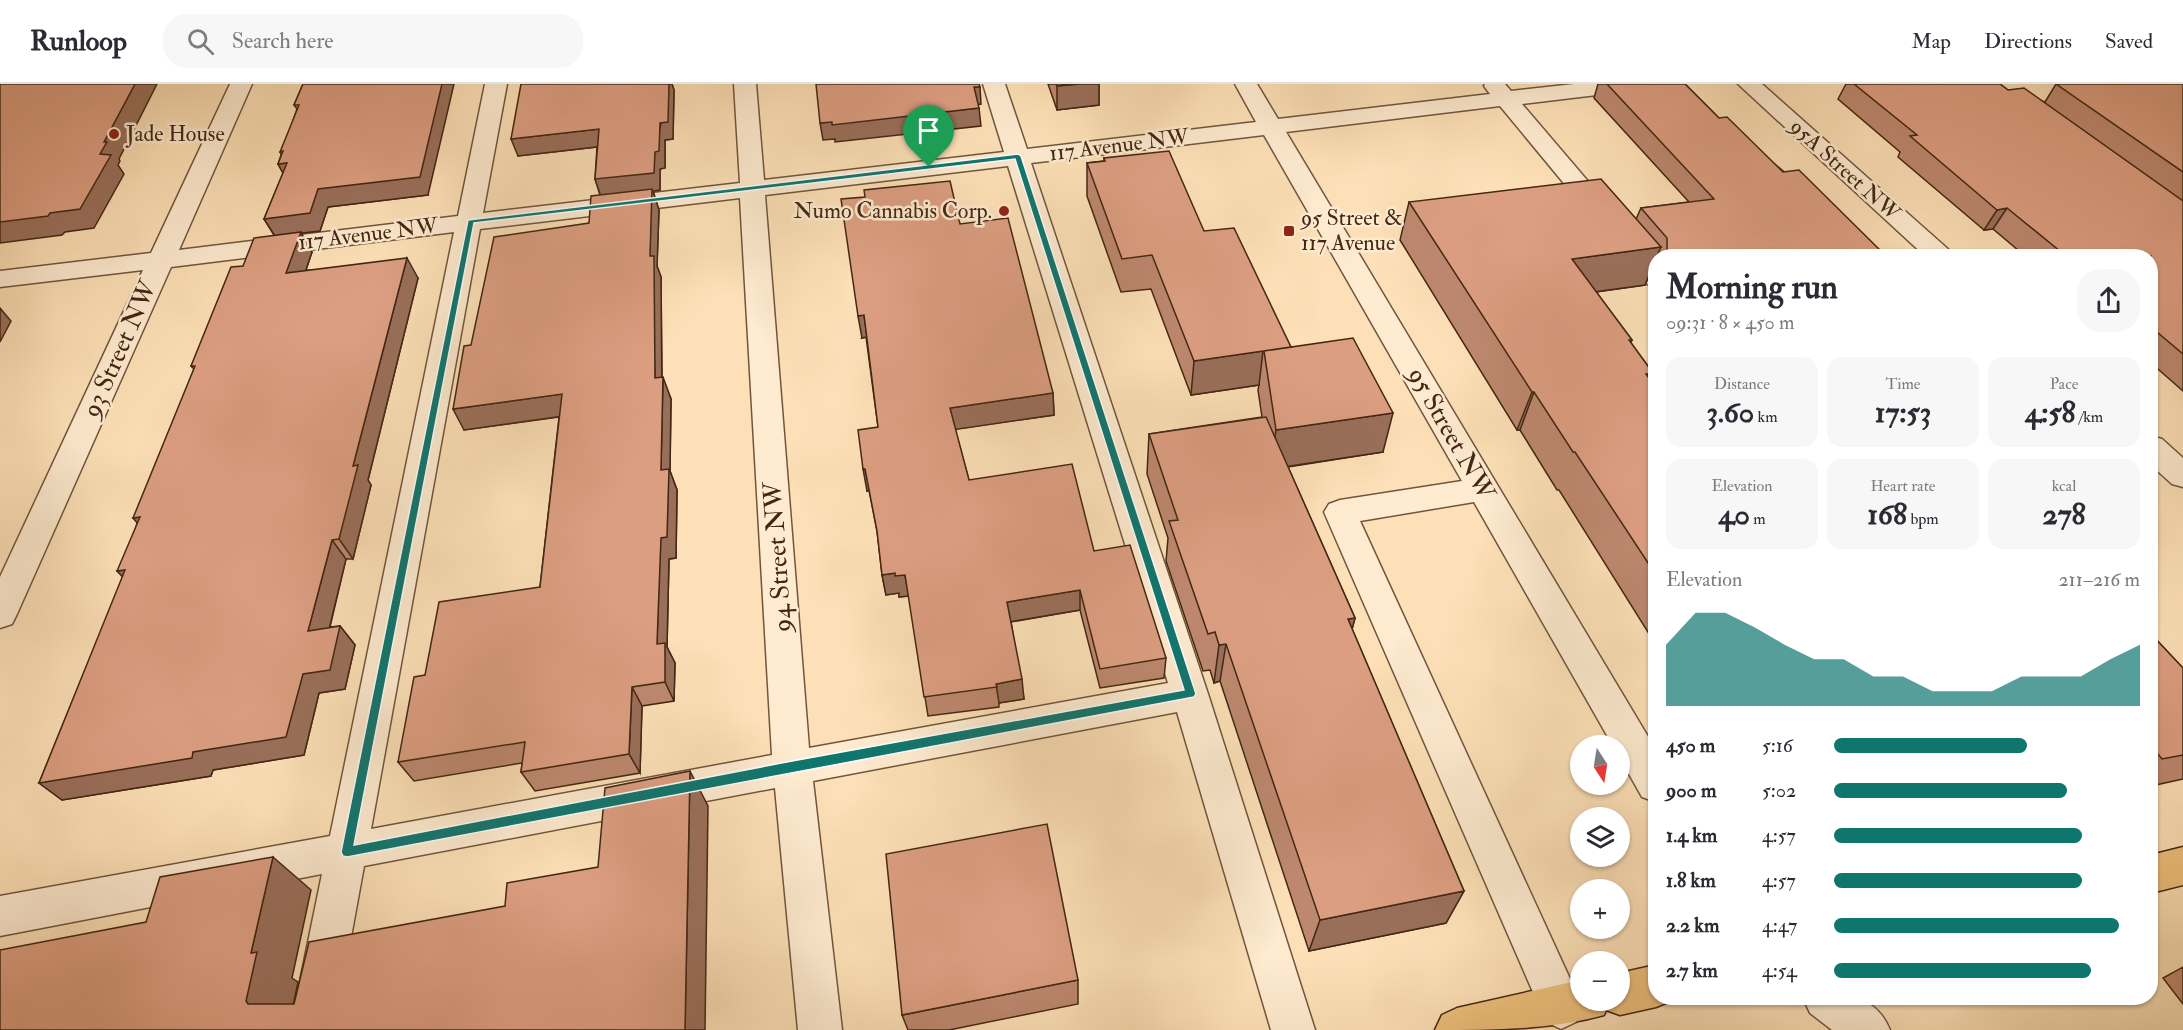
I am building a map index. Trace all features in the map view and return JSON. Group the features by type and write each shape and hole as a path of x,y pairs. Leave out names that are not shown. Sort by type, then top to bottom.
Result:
{"main road":[{"path":"1630,992 1648,988"},
{"path":"1457,1030 1570,1005"}],"street":[{"name":"93 Street NW","path":"0,614 241,84"},
{"path":"312,1030 496,84"},
{"name":"94 Street NW","path":"745,84 792,766 820,1030"},
{"path":"994,84 1190,694 1293,1030"},
{"name":"95 Street NW","path":"1246,84 1648,771"},
{"name":"117 Avenue NW","path":"0,279 1271,127 1499,91 1630,84"},
{"name":"95A Street NW","path":"1749,84 1932,249"},
{"path":"1499,91 1648,268"},
{"path":"2158,453 2183,476"},
{"path":"1483,489 1340,512 1570,994"},
{"path":"0,916 792,766 1190,694"},
{"path":"1835,1005 1868,1030"}],"building":[{"path":"0,84 135,84 100,154 111,155 80,209 0,222"},
{"path":"303,84 442,84 420,177 318,189 310,213 264,219 287,163 278,164 283,151 280,152 299,105 294,105"},
{"path":"521,84 669,84 668,122 660,123 659,151 655,152 654,173 595,179 599,129 511,139"},
{"path":"816,84 979,84 980,87 974,87 979,108 832,125 832,122 820,123"},
{"path":"1056,84 1079,84 1057,86"},
{"path":"1607,84 1685,84 1719,118 1727,117 1783,172 1799,170 1879,249 1667,249 1667,238 1641,208 1714,199"},
{"path":"1854,84 2000,84 2008,90 2024,88 2183,201 2183,354 2158,333 2158,249 2057,249 2007,208 1997,210 1910,136 1917,135"},
{"path":"2056,84 2183,84 2183,172"},
{"path":"1169,151 1204,231 1234,228 1291,347 1194,361 1152,255 1122,259 1087,163 1105,161 1104,158"},
{"path":"1601,179 1661,247 1572,259 1632,340 1629,340 1648,366 1648,374 1646,374 1648,377 1648,563 1575,452 1532,392 1409,202"},
{"path":"950,181 960,224 1008,218 1053,393 950,408 969,480 1072,464 1094,551 1130,545 1166,658 1100,669 1080,590 1007,602 1022,679 996,684 997,687 924,697 905,575 895,576 895,573 882,575 877,531 865,469 863,469 858,430 878,427 864,315 858,316 841,199 865,197 864,190"},
{"path":"652,189 650,256 654,256 655,378 663,377 661,470 669,469 667,537 661,538 657,644 665,643 665,682 632,687 629,754 521,772 525,742 398,762 414,677 425,675 439,602 540,587 562,394 453,409 464,346 471,345 494,237 589,223 591,196"},
{"path":"301,232 286,273 407,258 353,466 358,465 339,539 332,540 308,631 340,626 330,670 303,674 286,737 193,752 192,758 39,783 125,570 117,571 140,517 133,518 195,366 191,366 231,267 243,266 254,238"},
{"path":"1353,338 1393,413 1276,430 1264,351"},
{"path":"1266,417 1355,618 1348,619 1464,891 1320,920 1226,644 1219,645 1215,632 1208,634 1169,521 1178,520 1149,434"},
{"path":"2158,641 2183,668 2183,755 2162,759 2158,754"},
{"path":"690,771 685,1030 0,1030 0,950 146,922 160,877 273,857 251,953 257,952 246,1001 248,1004 294,1004 309,942 505,906 507,883 598,867 605,788"},
{"path":"1047,824 1078,980 902,1015 886,854"}],"place":[{"name":"Jade House","path":"114,134"},
{"name":"Numo Cannabis Corp.","path":"1004,211"},
{"name":"95 Street & 117 Avenue","path":"1289,231"}],"route":[{"path":"1018,156 1190,694 792,766 347,852 471,221 929,167 1018,156"}]}
